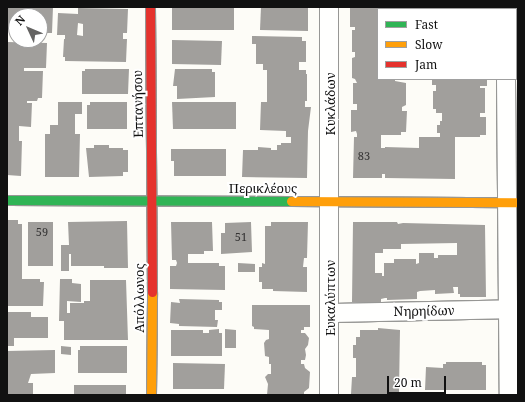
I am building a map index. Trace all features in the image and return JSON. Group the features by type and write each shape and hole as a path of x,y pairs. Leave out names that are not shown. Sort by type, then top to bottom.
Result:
{"street":[{"name":"Επτανήσου","path":"150,7 152,200"},
{"name":"Κυκλάδων","path":"329,7 330,201"},
{"path":"506,80 512,202 513,309 509,395"},
{"name":"Περικλέους","path":"7,200 512,202"},
{"name":"Απόλλωνος","path":"151,395 152,200"},
{"name":"Ευκαλύπτων","path":"330,201 330,395"},
{"name":"Νηρηίδων","path":"330,313 513,309"}],"building":[{"path":"7,7 53,7 52,33 48,33 48,8 8,8 7,28"},
{"path":"172,7 234,7 234,30 172,30"},
{"path":"261,7 308,8 308,31 260,30"},
{"path":"350,7 390,7 377,8 377,80 395,80 406,83 406,105 402,107 402,111 407,111 406,132 401,132 401,135 381,135 381,148 419,148 419,137 440,137 440,133 437,133 437,125 440,125 440,121 442,121 442,113 436,113 436,109 433,109 433,91 436,91 436,85 432,85 432,80 487,80 487,86 480,86 480,88 485,88 485,113 480,113 480,117 486,117 486,135 480,135 480,137 455,137 455,179 385,178 385,174 382,174 382,178 353,178 354,137 357,137 357,134 356,131 351,132 351,110 357,110 357,104 353,104 353,83 357,83 355,79 352,78 352,58 355,57 355,52 352,52 352,30 355,30 355,27 350,27"},
{"path":"448,7 485,7 485,8"},
{"path":"78,8 128,9 127,33 123,33 123,39 127,39 126,62 65,61 65,57 63,57 65,35 57,35 58,13 78,14","holes":["78,23 83,24 83,36 77,35"]},
{"path":"252,36 302,37 302,41 306,41 306,62 299,62 299,70 306,70 307,101 305,101 305,107 311,107 308,131 307,178 242,177 243,150 258,150 258,147 277,150 277,145 281,145 281,143 291,143 291,137 286,137 286,131 260,130 261,102 267,102 267,70 263,70 263,64 256,64 256,44 252,44"},
{"path":"172,40 222,41 221,65 172,64"},
{"path":"7,42 8,48 47,48 46,68 24,68 24,71 43,71 42,98 38,98 37,101 27,101 27,103 32,103 31,127 19,126 19,141 22,141 21,176 7,175"},
{"path":"85,69 129,69 128,94 82,94 82,71 85,71"},
{"path":"175,69 212,69 212,72 215,72 215,97 177,99 177,86 173,86"},
{"path":"58,102 82,102 82,114 75,114 75,134 80,134 79,177 45,177 45,134 50,134 50,125 58,125"},
{"path":"90,102 127,102 127,129 87,129 87,105 90,105"},
{"path":"172,102 236,102 236,129 173,129"},
{"path":"94,145 109,145 109,148 123,148 123,150 128,150 128,172 123,172 123,176 89,177 86,148 94,148"},
{"path":"171,149 226,149 226,176 174,176 174,161 171,161"},
{"path":"7,220 18,220 18,224 22,224 22,279 40,279 40,282 44,282 43,306 7,306"},
{"path":"127,221 128,268 71,266 71,254 69,254 69,271 61,271 61,245 69,245 68,222"},
{"path":"28,222 53,222 53,266 28,266"},
{"path":"171,222 212,222 213,251 204,251 204,254 188,254 188,263 219,263 219,266 225,266 225,290 170,289 170,266 176,266 177,263 176,260 172,260"},
{"path":"251,222 252,252 221,254 221,233 225,233 225,223"},
{"path":"271,222 308,222 307,258 304,258 303,267 307,267 307,292 273,291 273,289 262,289 262,282 259,282 259,267 262,267 262,263 265,264 265,226 271,226"},
{"path":"353,222 485,225 486,297 460,297 460,294 458,294 458,287 453,287 454,293 435,294 435,290 417,292 417,299 387,300 387,298 385,298 381,299 381,302 352,302","holes":["457,243 457,255 438,255 438,258 434,258 434,253 419,253 419,263 416,264 416,259 394,259 394,263 384,263 384,276 382,276 382,273 375,273 375,253 383,253 383,249 401,249 401,244"]},
{"path":"238,263 255,264 255,272 238,272"},
{"path":"60,279 72,279 72,283 81,284 81,302 67,301 67,313 70,313 70,303 84,303 84,301 90,301 90,280 126,280 128,340 64,340 64,321 59,321"},
{"path":"179,299 219,300 219,302 222,302 222,310 215,310 215,320 218,320 217,327 179,326 179,324 170,323 171,302 180,303"},
{"path":"252,305 310,305 310,327 304,327 304,330 301,330 301,333 305,333 309,338 308,345 305,349 305,360 301,360 301,364 304,364 305,368 310,372 309,388 304,392 304,395 267,395 268,384 265,377 268,374 271,374 271,364 269,364 269,357 265,356 264,343 269,339 269,330 254,329 252,326"},
{"path":"7,312 31,312 31,317 48,317 48,338 14,338 14,346 7,346"},
{"path":"378,328 400,330 399,392 393,392 393,395 351,394 352,377 356,377 356,358 353,358 353,345 356,345 356,337 360,337 360,330 378,330"},
{"path":"219,329 219,333 222,333 222,356 171,356 171,330 203,330 203,333 209,333 209,330"},
{"path":"225,329 236,330 236,348 225,348"},
{"path":"61,346 71,347 71,355 61,354"},
{"path":"80,346 127,346 127,373 78,373 78,350 80,350"},
{"path":"55,350 55,373 31,374 28,383 33,383 33,395 7,395 7,351"},
{"path":"446,362 482,362 482,365 486,365 486,390 425,390 426,367 443,368 443,364 446,364"},
{"path":"173,363 225,364 224,389 173,389"},
{"path":"74,385 126,385 126,395 74,395"}],"traffic: fast":[{"path":"7,200 291,201"}],"traffic: slow":[{"path":"291,201 518,202"},
{"path":"151,395 152,292"}],"traffic: jam":[{"path":"150,7 152,292"}]}
